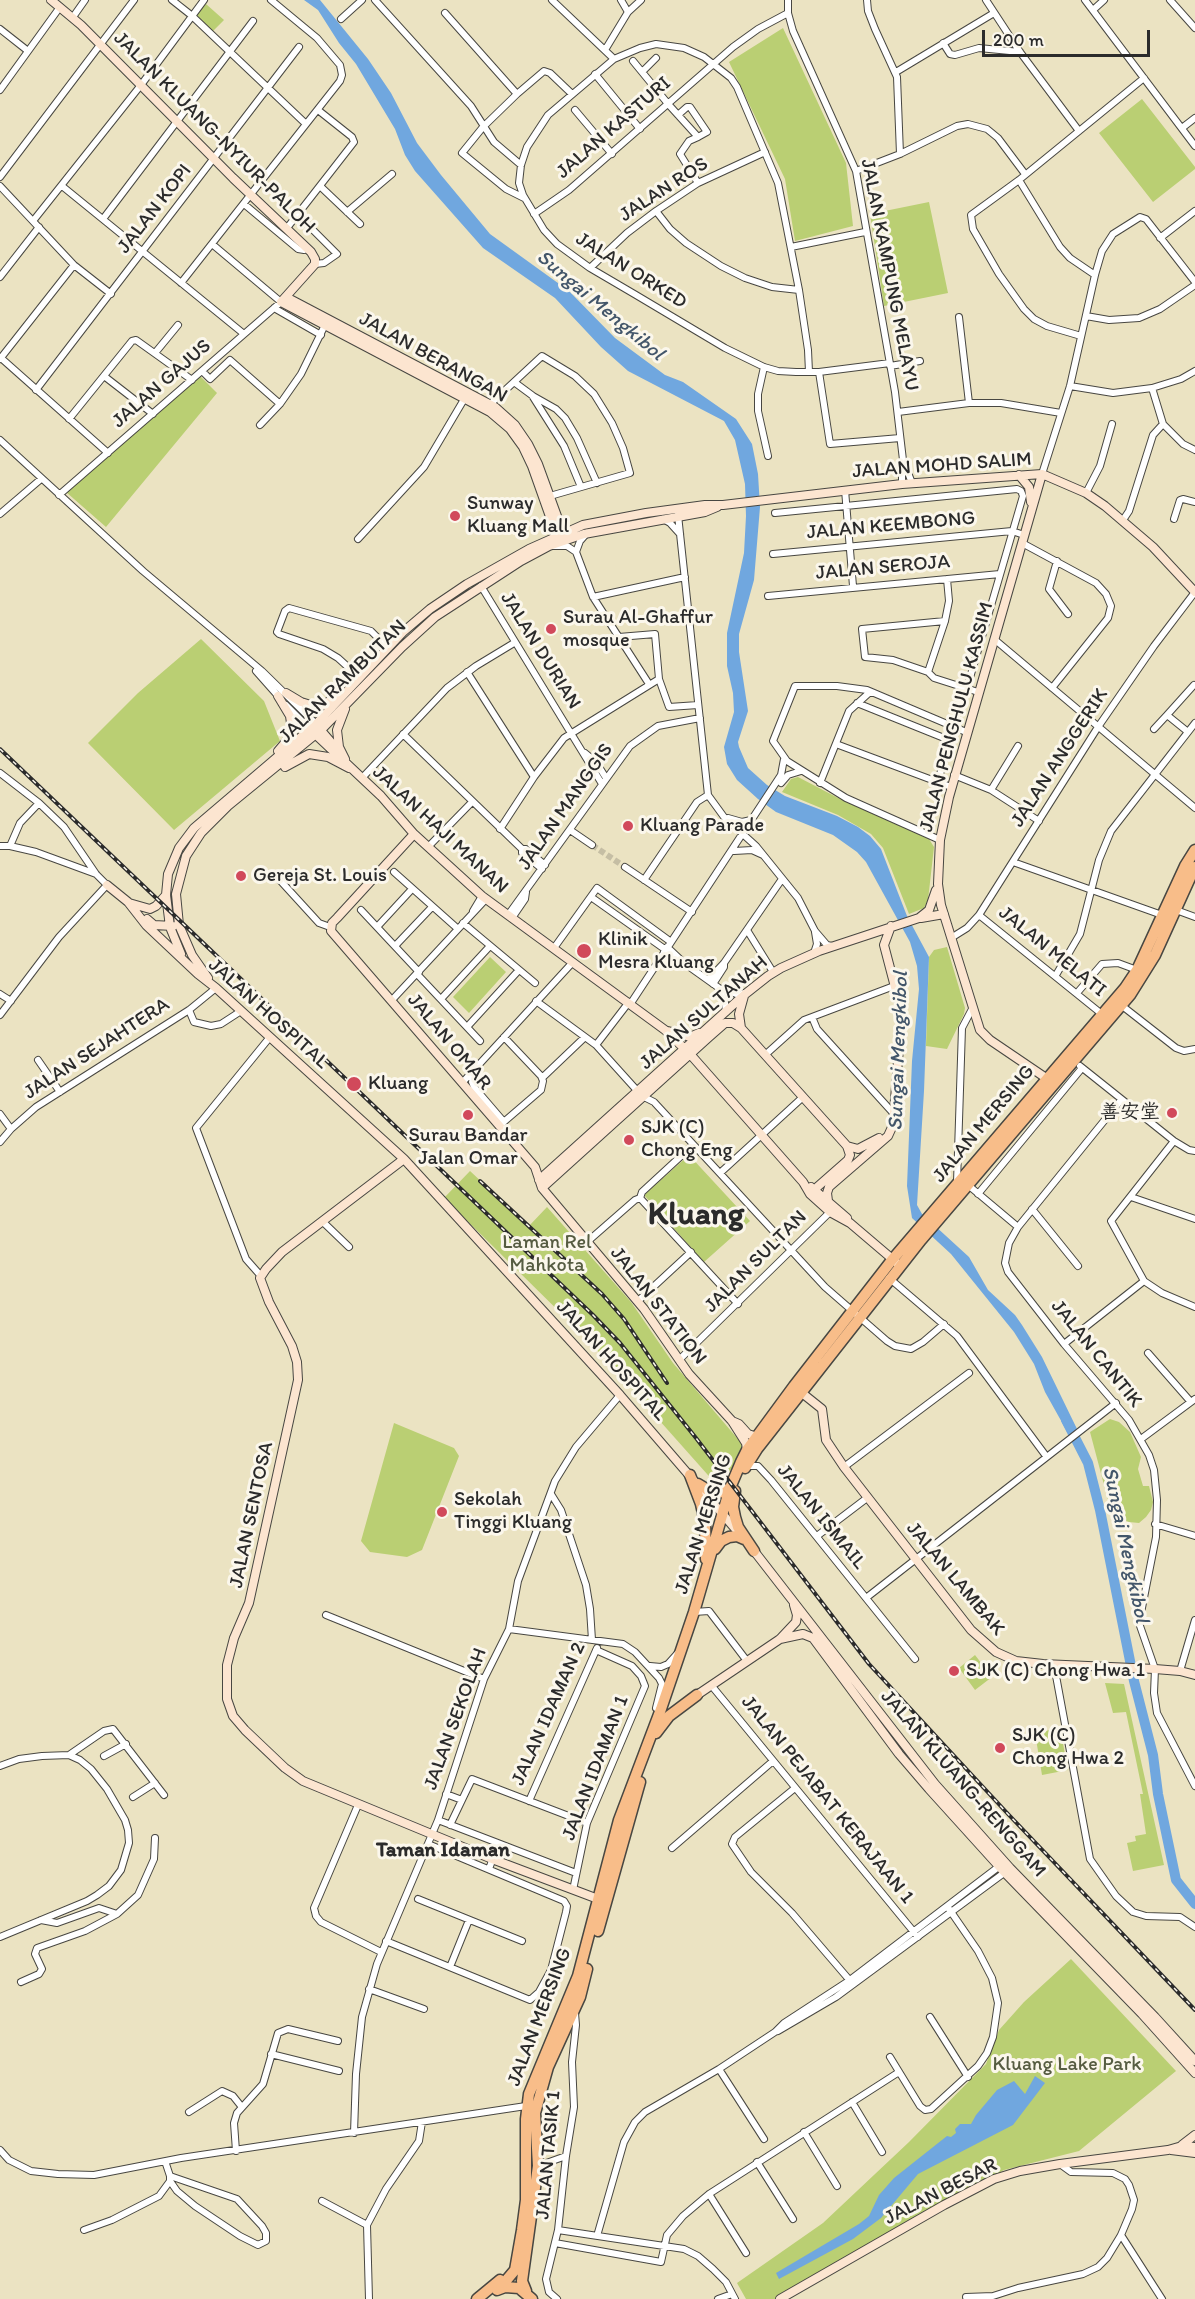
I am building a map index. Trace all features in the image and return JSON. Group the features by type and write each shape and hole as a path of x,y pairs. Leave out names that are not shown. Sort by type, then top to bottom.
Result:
{"highway":[{"name":"JALAN MERSING","path":"529,2295 522,2281 526,2200 526,2106 570,1998 584,1957 619,1820 661,1709 723,1514 747,1450 1046,1078 1103,1015 1137,970 1195,850"},
{"name":"JALAN MERSING","path":"962,1184 1077,1064 1144,976 1195,867"},
{"name":"JALAN MERSING","path":"732,1490 757,1449 802,1393 856,1315"},
{"path":"784,1402 795,1392 802,1393"},
{"path":"690,1475 705,1522 704,1577"},
{"path":"698,1484 713,1493 732,1490 738,1527 754,1551"},
{"path":"711,1554 725,1538 733,1536 744,1539"},
{"path":"682,1646 671,1698 679,1702 697,1695"},
{"path":"477,2299 499,2281 522,2253 538,2166 535,2113 538,2095 575,2008 649,1749 658,1728 669,1716 697,1695"},
{"name":"JALAN MERSING","path":"491,2295 514,2270 522,2253"},
{"path":"524,2271 538,2299"},
{"path":"491,2295 512,2287 529,2295"}],"street":[{"name":"JALAN KLUANG-NYIUR-PALOH","path":"51,0 101,44 177,122 314,255 315,264 280,302"},
{"path":"73,17 85,0"},
{"path":"0,177 134,0"},
{"path":"172,0 191,15 306,124"},
{"path":"33,221 141,85 204,0"},
{"path":"181,283 318,110 342,75 338,62 319,35 288,15 271,0"},
{"path":"341,18 362,0"},
{"path":"375,0 471,106 494,142 521,165"},
{"path":"552,0 614,59"},
{"path":"621,0 628,12"},
{"path":"605,50 628,12 641,0"},
{"name":"JALAN KAMPUNG MELAYU","path":"788,0 788,13 793,31 856,171 898,412 903,460 902,484"},
{"path":"867,0 868,11 875,29 896,72 900,154"},
{"path":"986,0 1020,52 1079,131"},
{"path":"1085,0 1195,146"},
{"path":"1093,10 1104,0"},
{"path":"1170,0 1195,28"},
{"path":"0,90 60,7"},
{"path":"445,13 517,94"},
{"name":"JALAN KASTURI","path":"534,214 569,190 612,154 713,64 749,36 788,13"},
{"path":"896,72 994,13"},
{"path":"103,219 253,21"},
{"path":"0,29 28,51"},
{"path":"943,43 950,54 979,48 1020,52"},
{"name":"JALAN ORKED","path":"809,372 799,290 778,183 737,87 731,78 704,57 684,48 656,44 614,59 548,115 527,147 521,165 519,183 525,199 557,244 590,268 725,348 764,367 778,371 809,372 819,372 920,361"},
{"name":"JALAN KOPI","path":"36,390 299,47"},
{"path":"642,72 656,58"},
{"path":"633,61 698,137"},
{"path":"525,199 506,189 462,153 483,127 544,71 550,73 572,94"},
{"path":"595,74 640,129"},
{"path":"1081,336 1047,326 1034,319 1024,309 999,274 973,229 971,215 1144,78"},
{"path":"678,115 690,107 707,132 689,141 680,154 698,183"},
{"path":"287,228 354,142 352,137 318,110"},
{"path":"574,110 612,154"},
{"path":"1182,128 1195,118"},
{"path":"856,171 900,154 957,126 968,124 987,129 998,138 1025,174"},
{"name":"JALAN ROS","path":"590,268 627,233 698,183 765,152"},
{"path":"347,212 392,174"},
{"path":"1018,180 1060,247 1070,258 1095,275"},
{"path":"0,186 74,265 111,294"},
{"path":"62,186 244,334"},
{"path":"321,186 360,224"},
{"path":"244,204 298,249 307,248"},
{"path":"656,211 670,229 686,243 721,266 744,278 772,287 799,290"},
{"path":"1160,238 1195,211"},
{"path":"298,215 337,254 324,263 315,264"},
{"path":"1042,474 1070,386 1095,275 1102,251 1113,234 1140,217 1146,219 1195,284 1160,309 1139,318 1109,320 1086,316"},
{"path":"0,277 39,228"},
{"path":"791,247 866,232"},
{"path":"213,244 321,335"},
{"path":"74,265 0,358 108,453"},
{"name":"JALAN BERANGAN","path":"280,302 326,322 467,395 515,425 528,444 550,496 561,537"},
{"name":"JALAN GAJUS","path":"59,495 280,302"},
{"path":"959,316 969,403"},
{"path":"260,425 280,404 300,374 326,322"},
{"path":"155,353 178,325"},
{"path":"69,419 132,341 140,341 192,380"},
{"path":"487,407 542,356 587,386 612,423 623,448 630,473 550,496"},
{"path":"202,371 210,379 230,360 280,404"},
{"path":"764,367 758,394 758,411 768,456"},
{"path":"1070,386 1113,393 1152,388 1180,379 1195,371"},
{"path":"819,372 830,444 900,438"},
{"path":"104,376 153,414"},
{"path":"514,382 556,409 565,418 577,438 597,483"},
{"path":"1152,388 1163,424 1183,444 1195,450"},
{"path":"358,539 423,466 467,395"},
{"path":"533,396 562,441 580,487"},
{"path":"898,412 969,403 1001,403 1061,413"},
{"name":"JALAN BERANGAN","path":"487,407 510,429 523,447 561,537"},
{"path":"1086,493 1100,466 1112,424"},
{"path":"1123,520 1129,511 1153,435 1163,424"},
{"name":"JALAN HAJI MANAN","path":"1,443 143,571 244,657 316,730 335,745 347,764 381,796 414,834 484,898 665,1029 803,1182"},
{"name":"JALAN KAMPUNG MELAYU","path":"903,460 912,483"},
{"name":"JALAN MOHD SALIM","path":"678,513 705,512 723,505 845,490 1042,474 1086,493 1123,520 1153,547 1195,592"},
{"name":"JALAN PENGHULU KASSIM","path":"1042,474 954,775 940,840 938,884 944,914 980,1030 990,1040 1046,1078"},
{"path":"1019,475 1029,487 1032,509"},
{"path":"0,514 41,479"},
{"name":"JALAN MOHD SALIM","path":"775,513 1017,489 1021,491"},
{"path":"845,490 853,586"},
{"name":"JALAN PENGHULU KASSIM","path":"967,688 1023,496 1021,491"},
{"path":"1174,519 1180,500 1195,502"},
{"path":"678,513 708,795 724,817 763,855 798,898 815,931 827,945 832,946"},
{"name":"JALAN RAMBUTAN","path":"316,730 388,648 417,620 447,597 586,524 678,513"},
{"name":"JALAN RAMBUTAN","path":"183,958 166,895 168,874 179,848 194,828 350,701 419,630 481,586 561,537 663,519 678,513"},
{"path":"663,519 681,534"},
{"path":"1012,531 1057,561 1096,583 1106,594 1111,611 1108,618 1052,688"},
{"name":"JALAN KEEMBONG","path":"773,554 1012,531"},
{"path":"576,552 580,541 588,533"},
{"path":"549,546 567,546 576,552 593,597 649,684"},
{"path":"1057,561 1049,589 1068,614"},
{"name":"JALAN SEROJA","path":"768,596 853,586 1000,574"},
{"path":"593,597 685,577"},
{"path":"928,672 945,621 949,601 947,579"},
{"name":"JALAN DURIAN","path":"481,586 514,643 604,781"},
{"name":"JALAN ANGGERIK","path":"951,938 967,928 979,915 1098,726 1195,592"},
{"path":"380,657 358,668 350,668 323,649 289,639 277,632 289,608 370,631 388,648"},
{"path":"945,621 862,628 865,657 893,660 928,672 934,678 978,692"},
{"path":"619,637 655,634 659,679 669,707 698,705"},
{"path":"994,639 1195,808"},
{"path":"362,778 447,688 467,672 514,643"},
{"path":"282,695 310,705 324,705 350,681 365,672"},
{"path":"467,672 534,777"},
{"name":"JALAN DURIAN","path":"572,733 659,679"},
{"path":"1154,729 1194,685"},
{"path":"940,840 846,798 820,783 784,759 773,741 795,686 837,686 870,692 966,732"},
{"path":"820,783 849,711 870,692"},
{"path":"268,770 290,738 292,730 290,716 282,695"},
{"path":"347,764 339,747 337,730 350,701"},
{"path":"857,702 947,738 950,743 938,782"},
{"path":"1056,975 1080,934 1099,860 1111,831 1192,728 1167,715"},
{"name":"JALAN MANGGIS","path":"510,917 525,899 526,892 630,746 663,724 700,717"},
{"path":"935,734 940,721"},
{"path":"500,829 557,746 572,733"},
{"path":"403,734 522,849 522,853 544,867"},
{"path":"836,744 951,787"},
{"path":"991,790 1018,746"},
{"path":"268,770 309,754 328,757 347,764"},
{"path":"596,1045 642,981 646,979 753,818 783,777 784,759"},
{"name":"JALAN RAMBUTAN","path":"216,988 174,926 176,894 186,856 201,833 268,770"},
{"path":"783,777 801,771"},
{"path":"0,773 39,803 64,827 96,874 107,885 59,937 0,1015"},
{"path":"954,775 991,790 1039,821"},
{"path":"644,880 697,802 708,795"},
{"path":"428,848 472,802"},
{"path":"10,846 20,823 39,803"},
{"path":"724,817 742,822 753,818"},
{"path":"570,830 592,845"},
{"path":"277,877 319,923 330,927 414,834"},
{"path":"723,864 734,851 743,834"},
{"path":"0,846 10,846 70,863 96,874"},
{"path":"734,851 752,850 763,855"},
{"path":"70,863 78,859 82,851"},
{"path":"1013,862 1162,915"},
{"path":"626,867 692,912"},
{"path":"394,872 458,929"},
{"path":"711,982 724,967 724,963 782,879"},
{"path":"919,918 926,914 932,905 938,884"},
{"name":"JALAN HOSPITAL","path":"107,885 128,902 146,925 198,974 404,1159 620,1395 723,1514"},
{"path":"554,948 597,888 667,948 679,963 684,963 719,988 739,995 746,993"},
{"path":"377,927 412,889"},
{"path":"128,902 150,909 166,895"},
{"path":"591,897 667,948"},
{"path":"392,1000 484,898"},
{"path":"128,902 154,925 174,926"},
{"path":"395,946 432,906"},
{"path":"361,910 480,1041"},
{"path":"1176,910 1195,917"},
{"name":"JALAN SULTANAH","path":"688,1052 710,1026 773,972 814,952 867,933 919,918 944,914"},
{"name":"JALAN MELATI","path":"979,915 1103,1015"},
{"path":"463,923 535,983"},
{"path":"884,945 891,926"},
{"name":"JALAN OMAR","path":"330,927 334,935 462,1083 502,1124 535,1167 540,1184"},
{"path":"747,930 773,972"},
{"path":"814,952 817,944 815,931"},
{"path":"828,1201 827,1193 831,1185 888,1136 894,1114 901,1022 900,1006 884,945 879,939 867,933"},
{"path":"441,999 490,946"},
{"path":"462,1083 573,962"},
{"path":"1077,993 1102,964 1118,963 1137,970"},
{"path":"467,1027 519,970"},
{"path":"765,1054 802,1022 894,986"},
{"name":"JALAN SEJAHTERA","path":"0,1142 36,1107 189,1010 216,988"},
{"path":"719,988 726,1012"},
{"path":"746,993 740,1014 741,1028 847,1146 850,1155 848,1160 815,1189"},
{"path":"0,994 11,1001"},
{"path":"536,1001 596,1045 640,1094 654,1102 791,1252 856,1315 885,1339 895,1346 916,1348 944,1324"},
{"path":"1121,1005 1152,1031 1180,1050 1195,1049"},
{"path":"972,1009 962,1028 962,1184 978,1194 1018,1227"},
{"path":"189,1010 194,1022 211,1026 221,1024 241,1011"},
{"path":"812,1017 817,1029 894,1114"},
{"name":"JALAN SULTANAH","path":"540,1184 688,1052 725,1023 733,1023 741,1028"},
{"path":"665,1029 690,1037 710,1026"},
{"path":"270,1037 196,1128 246,1259 261,1276 282,1252 404,1159"},
{"path":"474,1070 472,1082 474,1087 502,1124 540,1090 542,1078 504,1037"},
{"path":"542,1078 585,1037"},
{"path":"38,1060 60,1092"},
{"path":"1077,1064 1174,1141 1195,1151"},
{"name":"JALAN MERSING","path":"978,1194 1030,1132 1077,1064"},
{"path":"649,1086 654,1102"},
{"path":"720,1173 803,1096"},
{"name":"JALAN CANTIK","path":"1121,1100 1018,1227 1009,1243 1005,1263 1008,1272 1064,1344 1129,1420 1141,1439 1155,1470 1156,1537 1139,1623 1151,1669 1157,1713 1195,1786"},
{"path":"0,1114 11,1129"},
{"path":"1019,1123 1030,1132"},
{"path":"847,1146 854,1149 862,1148 888,1136"},
{"path":"1174,1141 1113,1217 1112,1224 1144,1281 1162,1293 1195,1307"},
{"path":"587,1242 640,1198 642,1192 693,1145"},
{"path":"803,1182 815,1189 850,1223"},
{"path":"803,1182 810,1194 830,1212 850,1223 897,1263"},
{"name":"JALAN STATION","path":"540,1184 638,1301 679,1360 732,1421 746,1443 747,1450"},
{"path":"1131,1197 1195,1219"},
{"path":"640,1198 738,1304"},
{"path":"1032,1209 1078,1266"},
{"name":"JALAN SULTAN","path":"679,1360 830,1212"},
{"path":"323,1222 349,1247"},
{"path":"638,1301 691,1252"},
{"name":"JALAN SENTOSA","path":"261,1276 262,1286 292,1346 297,1362 298,1380 249,1603 234,1638 227,1665 227,1699 233,1716 285,1768 303,1781 492,1860 598,1899"},
{"path":"886,1276 957,1336 1046,1456"},
{"path":"1064,1344 1144,1281"},
{"path":"1141,1439 1193,1400 1148,1353"},
{"path":"844,1467 969,1373"},
{"name":"JALAN LAMBAK","path":"802,1393 822,1409 825,1436 867,1498 971,1630 996,1652 1016,1661 1180,1671 1195,1675"},
{"name":"JALAN SEKOLAH","path":"354,2133 359,2043 364,2009 381,1952 438,1820 484,1679 509,1629 517,1583 555,1481 576,1447 620,1395"},
{"path":"866,1598 1116,1403"},
{"name":"JALAN STATION","path":"732,1421 740,1424 748,1434 757,1437"},
{"name":"JALAN ISMAIL","path":"746,1467 752,1465 762,1470 915,1659"},
{"path":"551,1494 561,1510 582,1575 590,1609 592,1640"},
{"path":"817,1536 867,1498"},
{"name":"JALAN KLUANG-RENGGAM","path":"723,1514 792,1599 906,1749 1005,1867 1155,2017 1195,2061"},
{"path":"1155,1524 1195,1536"},
{"path":"697,1695 780,1639 796,1622 797,1615 792,1599"},
{"path":"693,1612 709,1611 747,1661"},
{"path":"326,1615 484,1679"},
{"path":"1180,1671 1195,1620"},
{"path":"509,1629 623,1644 650,1666 662,1684 649,1738"},
{"name":"JALAN KLUANG-RENGGAM","path":"780,1639 803,1634 813,1638 909,1765 1195,2073"},
{"name":"JALAN IDAMAN 2","path":"529,1801 599,1641"},
{"path":"650,1666 661,1667 668,1664 682,1646"},
{"name":"JALAN IDAMAN 1","path":"573,1890 587,1823 645,1686 641,1676 632,1666 596,1650"},
{"path":"1054,1665 1090,1859 1116,1896 1133,1912 1146,1916 1180,1917 1195,1927"},
{"name":"JALAN PEJABAT KERAJAAN 1","path":"711,1685 916,1934"},
{"path":"0,1766 19,1759 69,1755 110,1729 117,1732 164,1795"},
{"path":"104,1756 126,1744"},
{"path":"0,1936 87,1901 109,1886 121,1870 126,1856 128,1830 125,1820 107,1789 91,1769 69,1755"},
{"path":"672,1848 773,1761"},
{"path":"450,1825 472,1779 587,1823"},
{"path":"133,1797 155,1783"},
{"path":"795,1788 735,1837 732,1844 751,1872 792,1913 852,1982"},
{"path":"446,1794 462,1800"},
{"path":"358,1805 314,1908 321,1922 381,1952"},
{"path":"438,1820 576,1873"},
{"path":"21,1982 39,1974 42,1969 34,1954 37,1948 85,1931 117,1914 138,1895 154,1859 155,1838"},
{"path":"386,1941 530,2000 539,1992 550,1970 566,1912 567,1906 564,1901 428,1844"},
{"path":"489,1869 498,1844"},
{"path":"597,2236 624,2142 635,2122 660,2102 719,2069 775,2032 784,2023 852,1982 1005,1867"},
{"path":"573,1890 592,1893 604,1879"},
{"path":"418,1899 522,1941"},
{"path":"40,1920 57,1923 99,1908 117,1914"},
{"path":"890,2057 920,2106 925,2110 931,2109 969,2076 987,2053 993,2037 998,2003 992,1978 950,1909"},
{"path":"450,1967 469,1920"},
{"path":"369,1989 424,2009"},
{"name":"JALAN TASIK 1","path":"557,2299 546,2286 558,2230 574,2107 572,2062 576,2025 575,2008"},
{"path":"930,2017 969,2076"},
{"path":"236,2151 234,2123 241,2106 263,2085 276,2036 282,2030 288,2029 338,2041"},
{"path":"271,2054 339,2071"},
{"path":"719,2069 764,2139"},
{"path":"555,2243 661,2262 667,2235 709,2194 899,2072"},
{"path":"189,2112 222,2091 229,2092 241,2106"},
{"path":"852,2102 882,2152"},
{"path":"0,2150 9,2160 24,2168 58,2174 94,2175 165,2161 526,2106"},
{"path":"369,2299 367,2225 386,2189 419,2141 422,2122"},
{"path":"804,2132 837,2186"},
{"path":"1182,2146 1195,2135"},
{"name":"JALAN BESAR","path":"780,2299 986,2183 1020,2171 1060,2164 1168,2150 1182,2146 1195,2147"},
{"name":"JALAN BESAR","path":"1168,2150 1195,2152"},
{"path":"538,2166 566,2156"},
{"path":"165,2161 170,2178 177,2191 195,2206 240,2236 258,2245 266,2241 266,2233 262,2226 237,2199 170,2178"},
{"path":"758,2162 792,2219"},
{"path":"966,2297 993,2296 1018,2288 1083,2274 1103,2262 1130,2217 1134,2200 1129,2185 1125,2179 1113,2172 1071,2172 1060,2164"},
{"path":"84,2230 106,2223 153,2200 164,2191 170,2178"},
{"path":"709,2194 746,2253"},
{"path":"322,2201 367,2225"},
{"path":"558,2230 684,2249 698,2256 721,2276 733,2297 718,2299"},
{"path":"1121,2235 1162,2299"}],"green space":[{"path":"206,4 224,20 213,31 196,15"},
{"path":"783,28 846,163 853,226 795,241 785,179 729,62"},
{"path":"1142,99 1195,167 1153,202 1099,133"},
{"path":"929,202 948,293 884,306 870,214"},
{"path":"200,376 217,393 106,527 66,492"},
{"path":"201,639 264,701 280,741 174,830 88,743 138,693"},
{"path":"798,777 842,800 929,839 934,847 928,900 924,908 909,914 883,848 871,834 838,815 782,792 791,779"},
{"path":"947,947 965,1008 947,1049 926,1046 929,957 934,950"},
{"path":"490,957 506,972 469,1013 453,997"},
{"path":"689,1155 750,1221 704,1262 644,1195"},
{"name":"Laman Rel Mahkota","path":"470,1171 529,1226 547,1207 631,1302 673,1363 743,1445 744,1452 720,1484 715,1483 587,1339 444,1198"},
{"path":"1110,1419 1119,1422 1130,1432 1141,1457 1138,1469 1143,1486 1149,1486 1153,1502 1151,1510 1139,1523 1129,1522 1112,1515 1090,1432"},
{"path":"394,1423 454,1448 459,1456 422,1550 407,1557 370,1552 361,1541"},
{"path":"975,1655 992,1677 975,1690 959,1668"},
{"path":"1105,1683 1124,1684 1164,1865 1133,1871 1127,1843 1136,1841 1135,1836 1146,1834 1140,1794 1143,1794 1126,1712 1113,1713"},
{"path":"1060,1728 1068,1770 1042,1775 1035,1733"},
{"name":"Kluang Lake Park","path":"1071,1959 1176,2071 1079,2151 1004,2170 776,2299 746,2299 737,2283 823,2223 909,2142 986,2064 999,2030 1024,2002"}],"water":[{"name":"Sungai Mengkibol","path":"304,0 320,0 368,59 391,93 417,143 490,234 569,291 615,338 665,375 683,382 736,419 752,444 758,474 760,507 754,580 739,634 739,652 748,711 738,742 739,747 748,768 767,785 785,796 837,816 858,827 881,849 907,916 929,957 917,1205 922,1214 969,1257 988,1290 1015,1315 1022,1325 1042,1357 1077,1429 1069,1435 1045,1392 1034,1364 1014,1332 951,1254 912,1218 907,1186 912,1061 919,989 917,966 910,942 866,862 857,852 833,835 776,812 737,780 727,764 724,747 734,712 733,693 727,666 727,633 744,553 746,516 745,484 735,440 724,421 628,371 601,347 555,298 483,248 415,171 405,155 395,129 356,64 339,43 318,10"},
{"path":"1035,2076 1045,2083 1013,2125 918,2174 881,2218 853,2239 779,2279 776,2273 869,2216 879,2195 894,2178 947,2136 951,2137 956,2133 955,2129 960,2124 971,2124 997,2090 1014,2081 1025,2094"}],"waterway":[{"name":"Sungai Mengkibol","path":"1066,1420 1088,1463 1100,1510 1134,1681 1153,1755 1158,1794 1176,1880 1195,1904"}],"tunnel":[{"path":"592,845 625,867"}],"railway":[{"path":"0,749 620,1343 696,1438 869,1664 1195,2010"},
{"path":"480,1181 602,1294 624,1319 667,1383"}],"place":[{"name":"Sunway Kluang Mall","path":"455,516"},
{"name":"Surau Al-Ghaffur mosque","path":"551,629"},
{"name":"Kluang Parade","path":"628,826"},
{"name":"Gereja St. Louis","path":"241,876"},
{"name":"Klinik Mesra Kluang","path":"584,951"},
{"name":"Kluang","path":"354,1084"},
{"name":"善安堂","path":"1172,1113"},
{"name":"Surau Bandar Jalan Omar","path":"468,1115"},
{"name":"SJK (C) Chong Eng","path":"629,1140"},
{"name":"Sekolah Tinggi Kluang","path":"442,1512"},
{"name":"SJK (C) Chong Hwa 1","path":"954,1671"},
{"name":"SJK (C) Chong Hwa 2","path":"1000,1748"}],"district":[{"name":"Kluang","path":"696,1216"},
{"name":"Taman Idaman","path":"443,1851"}]}
